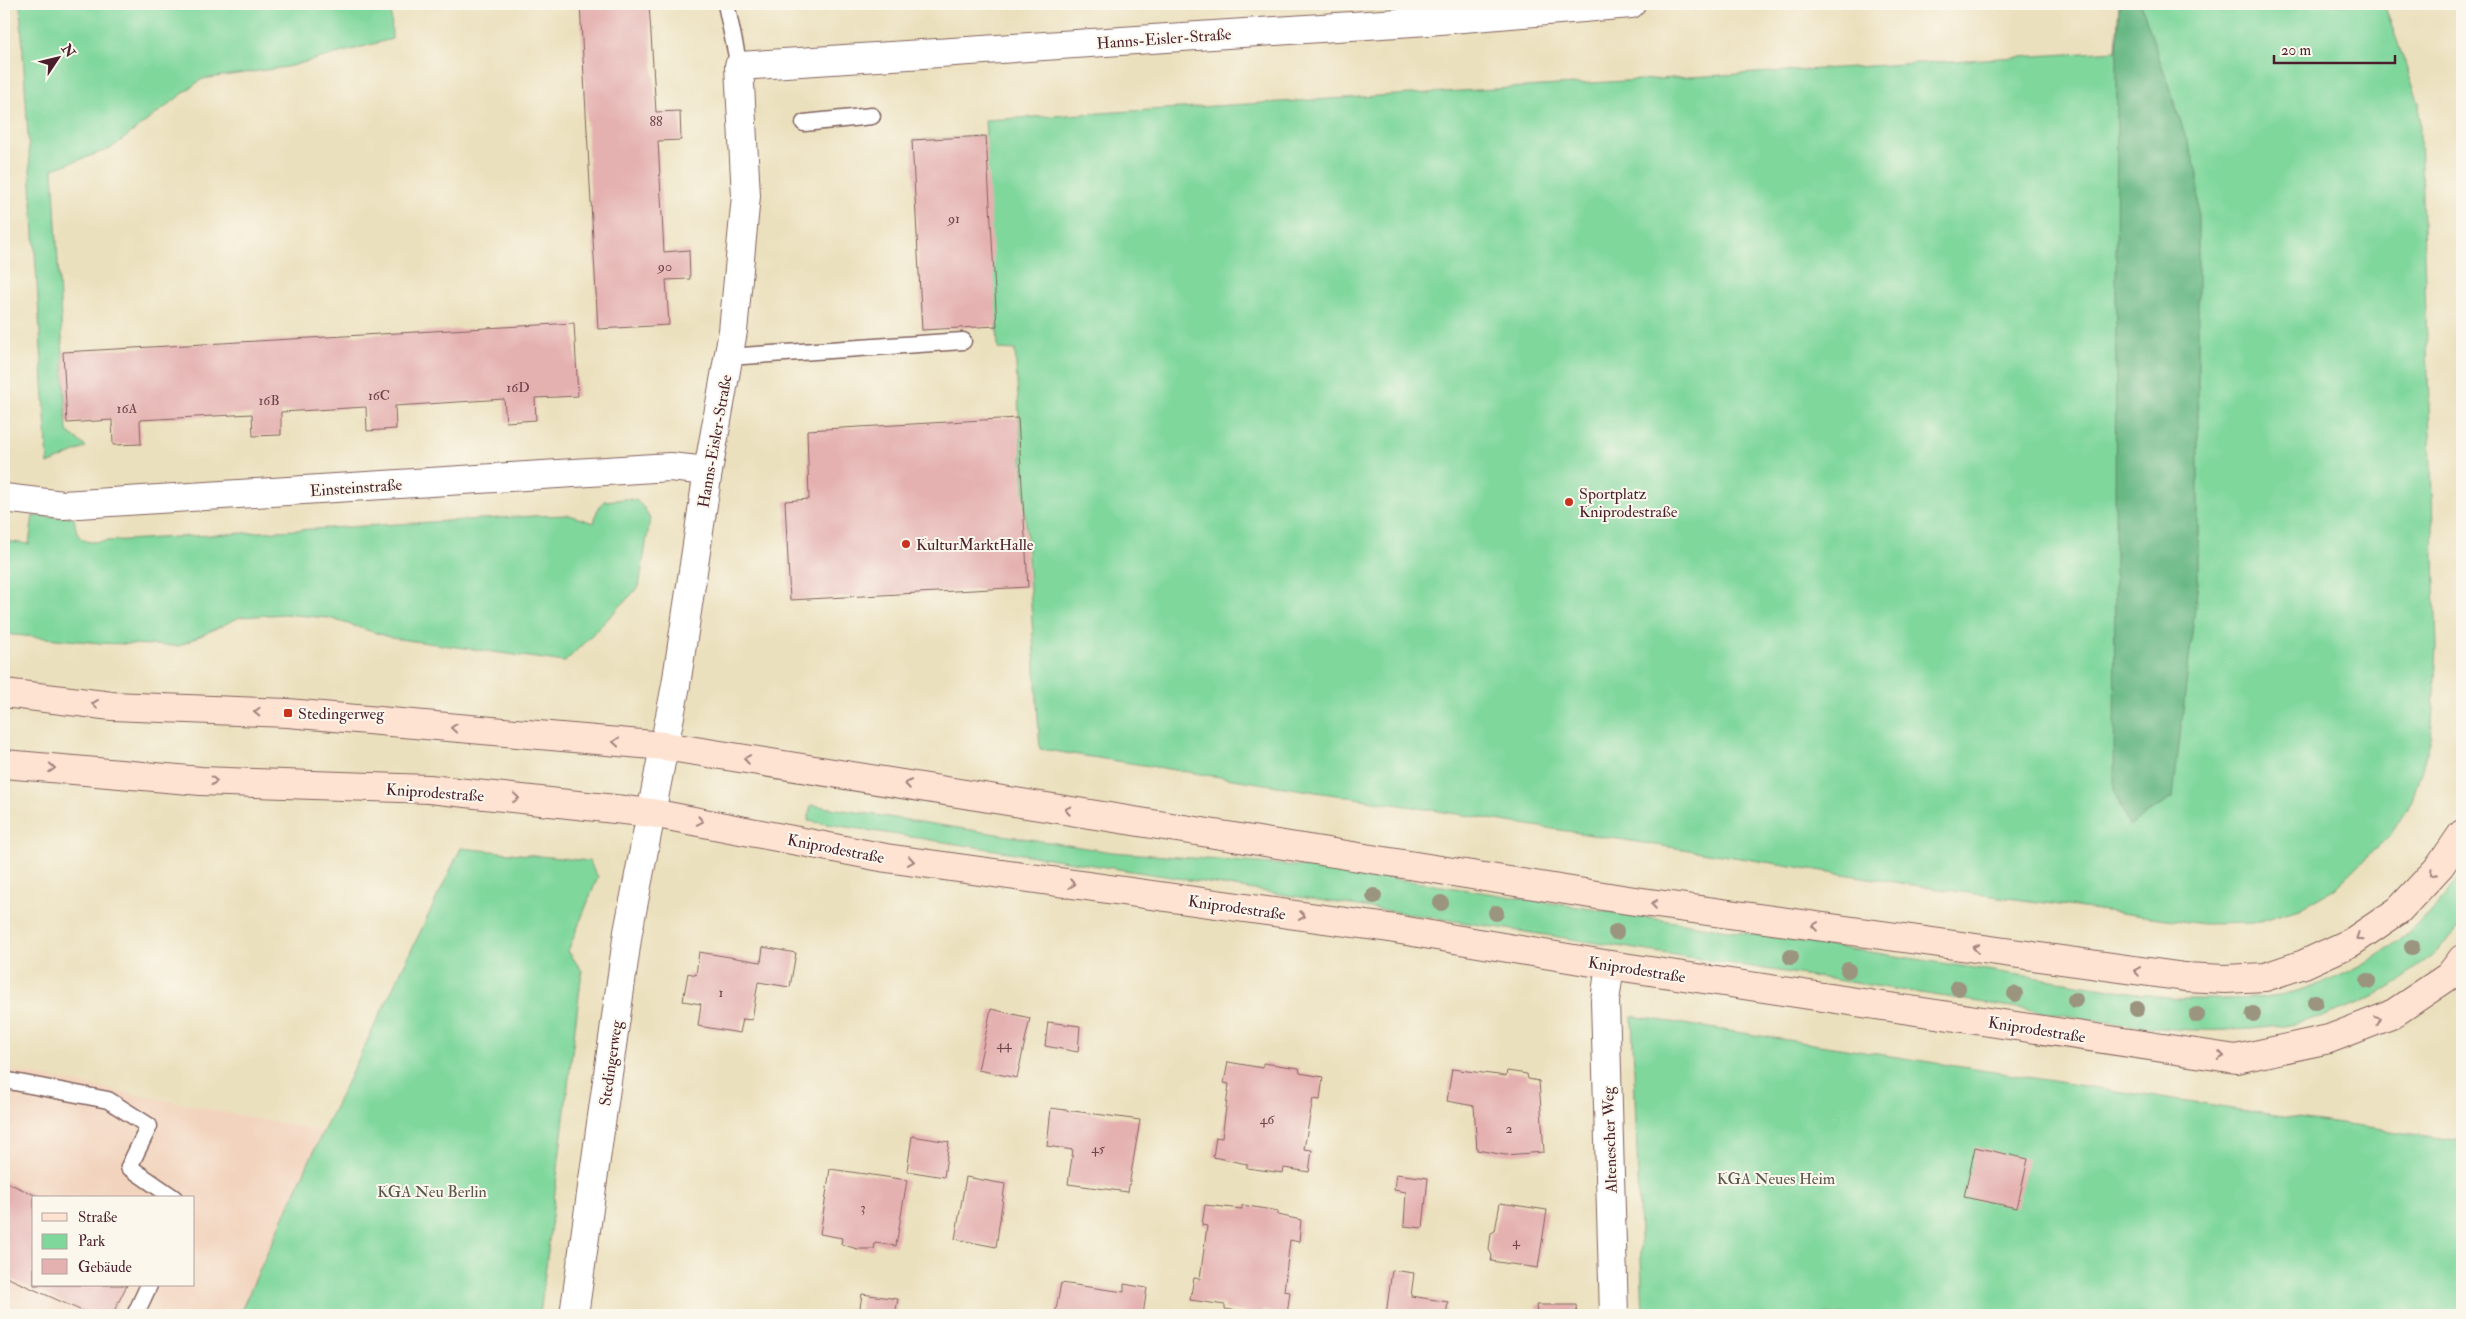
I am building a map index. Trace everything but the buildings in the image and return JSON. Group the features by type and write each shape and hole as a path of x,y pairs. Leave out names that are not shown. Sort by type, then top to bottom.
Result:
{"main road":[{"path":"4,693 112,706 288,713 664,746 1628,900 2185,977 2225,979 2265,977 2304,964 2352,942 2400,910 2440,866 2462,834"},
{"name":"Kniprodestraße","path":"4,764 201,781 429,789 652,813 886,858 1389,928 1610,965 2236,1059 2338,1036 2391,1015 2458,970"}],"street":[{"name":"Hanns-Eisler-Straße","path":"652,813 676,685 708,471 733,331 746,196 740,66 1428,21 1588,6 1631,4"},
{"name":"Einsteinstraße","path":"4,498 63,505 670,467 708,471"},
{"name":"Stedingerweg","path":"574,1315 628,932 652,813"},
{"name":"Altenescher Weg","path":"1610,965 1605,1001 1614,1315"}],"lane":[{"name":"Hanns-Eisler-Straße","path":"726,4 740,66"},
{"path":"804,123 872,116"},
{"path":"728,357 963,341"},
{"path":"4,1080 108,1100 149,1126 129,1167 171,1196"},
{"path":"135,1315 149,1286"}],"shaded area":[{"path":"4,1069 352,1137 272,1315 4,1315"}],"green space":[{"path":"20,4 391,4 392,39 287,67 202,79 110,149 53,169 67,431 86,447 48,464"},
{"name":"Sportplatz Kniprodestraße","path":"2119,4 2384,4 2419,103 2437,647 2431,738 2412,801 2391,834 2335,888 2299,909 2253,923 2204,924 1939,889 1040,749 1015,350 998,349 997,326 912,140 986,136 985,120 2116,51"},
{"path":"2119,4 2141,4 2198,173 2198,582 2173,797 2129,826 2114,791 2117,51"},
{"path":"636,500 644,508 650,519 639,587 565,662 392,638 329,618 284,614 240,617 179,646 100,643 4,634 4,541 29,544 33,516 74,517 76,530 80,537 91,542 534,516 569,515 594,523 597,511 604,501"},
{"path":"811,805 1112,852 1325,868 2175,999 2266,997 2324,982 2352,970 2378,955 2425,918 2445,896 2462,872 2462,924 2426,960 2388,987 2348,1007 2306,1020 2263,1028 2217,1030 2170,1029 2121,1024 808,821"},
{"name":"KGA Neu Berlin","path":"461,848 589,861 598,877 568,951 582,971 540,1315 239,1315 318,1142"},
{"name":"KGA Neues Heim","path":"1632,1016 2233,1109 2462,1141 2462,1315 1643,1315"}],"place":[{"name":"Sportplatz Kniprodestraße","path":"1569,502"},
{"name":"KulturMarktHalle","path":"906,544"},
{"name":"Stedingerweg","path":"288,713"}]}
